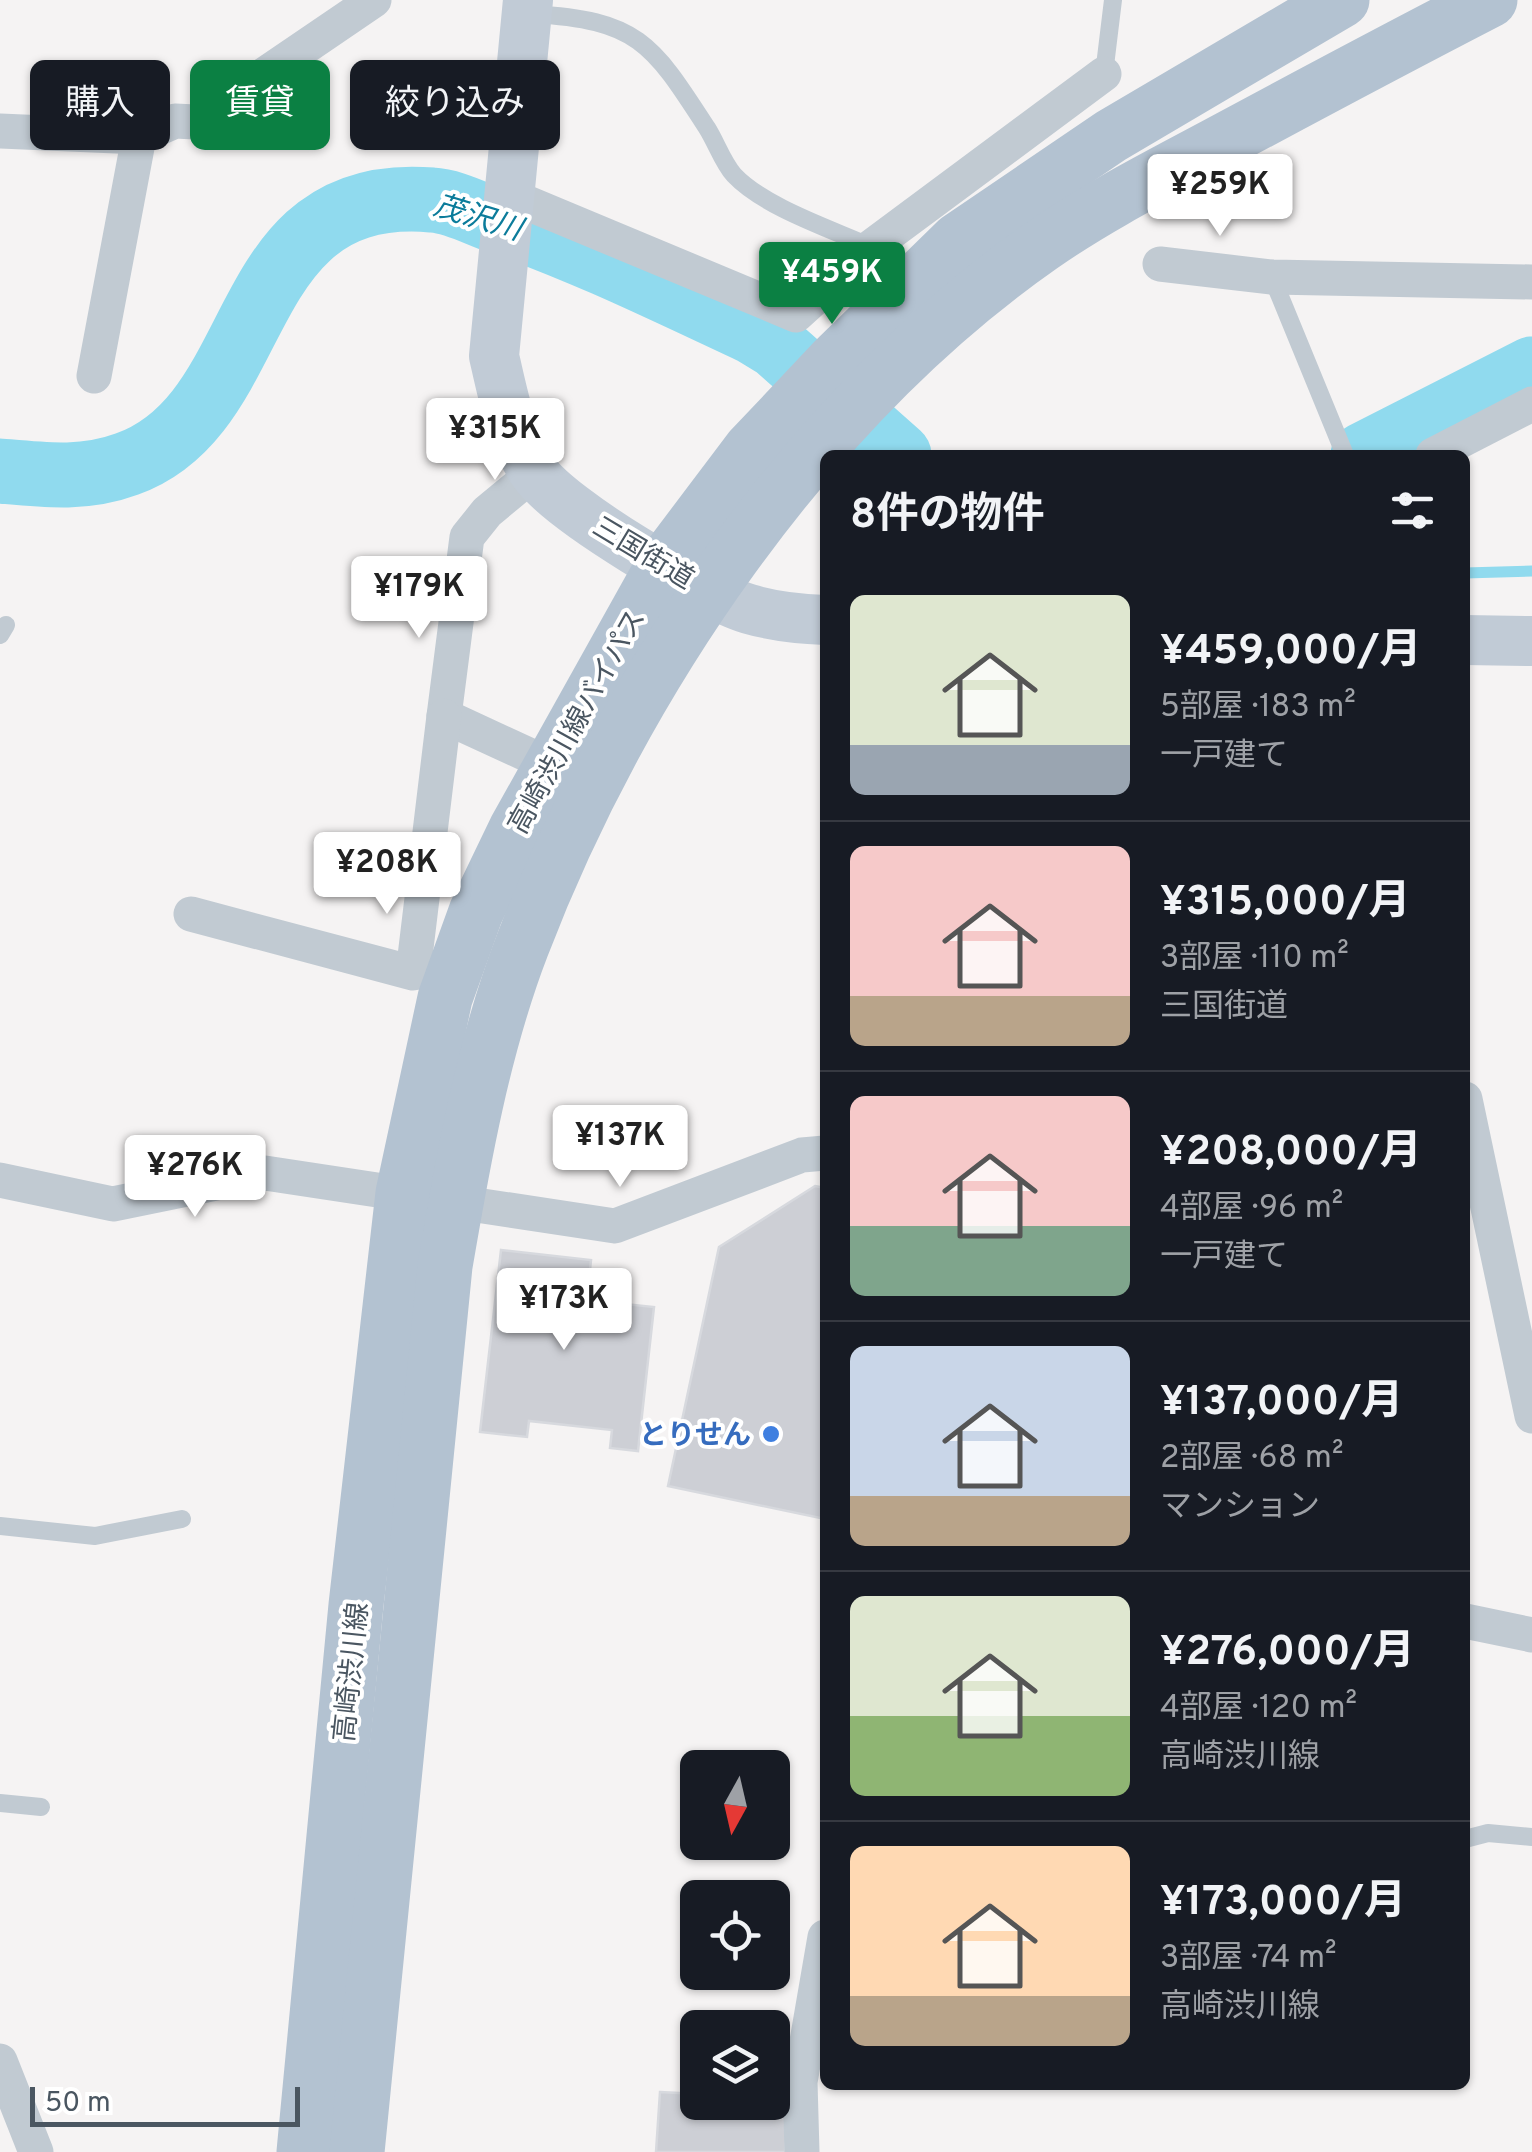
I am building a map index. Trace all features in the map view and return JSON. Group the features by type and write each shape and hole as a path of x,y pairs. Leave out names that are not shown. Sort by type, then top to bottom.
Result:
{"main road":[{"name":"高崎渋川線バイパス","path":"456,1203 496,1029 520,950 557,865 637,707 834,397 958,240 1111,136 1342,0"},
{"name":"高崎渋川線バイパス","path":"402,1193 445,998 476,912 550,765 664,564 705,506 834,397 1045,244 1168,171 1490,0"},
{"name":"高崎渋川線","path":"304,2152 352,1644 402,1193"},
{"name":"高崎渋川線","path":"358,2152 445,1266 456,1203"}],"street":[{"path":"170,122 196,122 218,110 374,0"},
{"name":"三国街道","path":"523,4 494,356 507,411 534,473 580,514 710,592 747,608 820,619"},
{"path":"508,194 796,316 871,248 1104,74"},
{"path":"0,131 30,132"},
{"path":"94,376 137,150"},
{"path":"1160,264 1272,277 1532,282"},
{"path":"1444,450 1532,404"},
{"path":"191,914 413,972 467,537 486,512 534,473"},
{"path":"1470,640 1532,641"},
{"path":"444,716 550,765"},
{"path":"1470,1123 1532,1416"},
{"path":"0,1180 113,1204 265,1174 615,1226 802,1155 820,1153"},
{"path":"1470,1622 1532,1635"},
{"path":"802,2152 800,2082 820,1966"},
{"path":"0,2061 36,2152"}],"lane":[{"path":"1104,74 1113,0"},
{"path":"523,4 585,17 640,38 662,58 734,175 781,206 871,248"},
{"path":"1272,277 1343,450"},
{"path":"0,1526 95,1536 182,1519"},
{"path":"0,1802 41,1806"},
{"path":"1470,1838 1488,1833 1532,1836"}],"building":[{"path":"815,1186 820,1187 820,1518 668,1486 719,1247"},
{"path":"501,1250 591,1260 587,1300 654,1307 638,1451 610,1448 612,1430 529,1421 527,1437 480,1432"},
{"path":"660,2092 680,2093 680,2120 787,2120 785,2152 656,2152"}],"waterway":[{"name":"茂沢川","path":"0,471 64,475 111,469 173,437 207,399 285,263 320,227 367,204 432,200 457,205 562,246 753,332 776,346 893,450"},
{"name":"茂沢川","path":"1373,450 1532,369"},
{"path":"1470,573 1532,571"}],"place":[{"name":"とりせん","path":"771,1434"}]}
